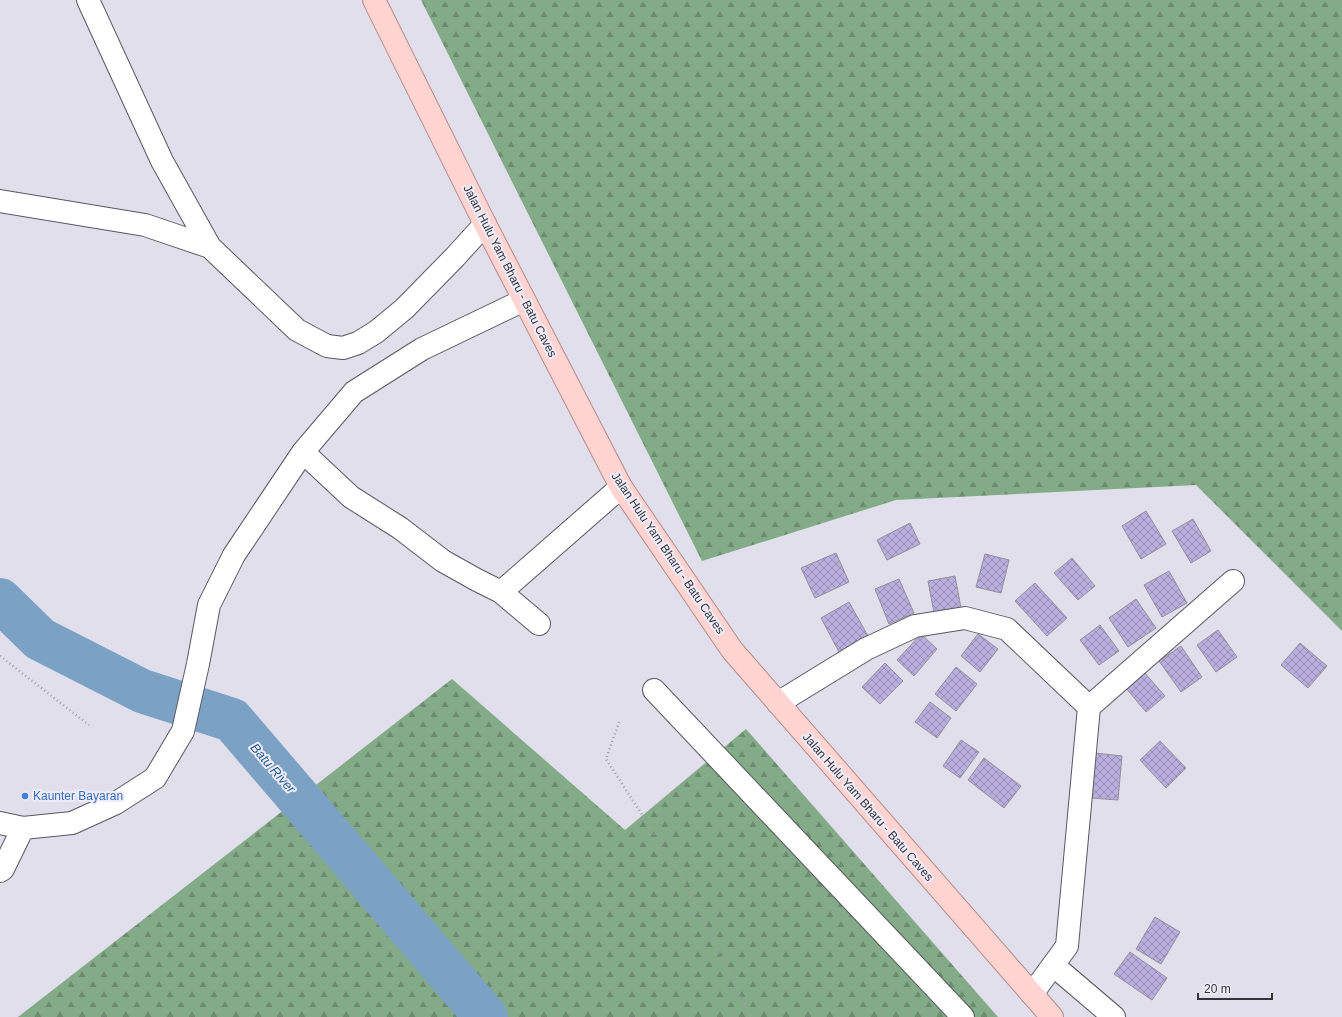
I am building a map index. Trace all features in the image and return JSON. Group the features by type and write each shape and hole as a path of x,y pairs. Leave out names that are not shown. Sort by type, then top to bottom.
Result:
{"main road":[{"name":"Jalan Hulu Yam Bharu - Batu Caves","path":"374,0 485,224 621,487 732,650 1052,1017"}],"street":[{"path":"88,0 162,161 210,247 297,330 327,346 342,348 358,343 376,332 404,309 485,224"},
{"path":"0,201 145,225 210,247"},
{"path":"0,823 23,828 72,823 116,804 155,778 184,731 198,664 208,605 234,555 303,452 354,392 422,349 524,300"},
{"path":"303,452 351,497 400,528 443,561 476,580 501,592 539,624"},
{"path":"501,592 621,487"},
{"path":"1032,994 1067,946 1089,707 1233,581"},
{"path":"778,703 866,649 915,626 965,618 1007,629 1089,707"},
{"path":"654,690 963,1017"},
{"path":"0,871 3,869 23,828"},
{"path":"1053,965 1114,1017"}],"path":[{"path":"0,656 89,725"},
{"path":"619,722 606,759 678,870 724,961 750,1017"}],"green space":[{"path":"421,0 1342,0 1342,631 1196,485 896,500 702,561"},
{"path":"452,679 625,830 746,729 998,1017 18,1017"}],"building":[{"path":"1146,511 1166,544 1141,559 1122,526"},
{"path":"1193,519 1211,551 1191,563 1172,531"},
{"path":"910,523 920,544 887,560 877,540"},
{"path":"836,553 849,582 815,598 801,568"},
{"path":"985,554 1009,560 1001,593 976,587"},
{"path":"1072,558 1095,586 1078,600 1054,573"},
{"path":"1169,571 1187,603 1162,617 1144,585"},
{"path":"955,576 961,608 934,613 928,581"},
{"path":"899,579 914,613 889,624 875,589"},
{"path":"1035,583 1067,618 1047,636 1015,601"},
{"path":"1136,599 1156,628 1128,647 1109,618"},
{"path":"849,602 868,636 839,652 821,618"},
{"path":"1100,625 1119,651 1099,665 1080,640"},
{"path":"1218,630 1237,657 1216,672 1197,645"},
{"path":"921,634 937,649 914,676 897,660"},
{"path":"978,634 998,649 980,672 961,656"},
{"path":"1300,643 1327,666 1308,688 1281,665"},
{"path":"1181,646 1202,677 1181,692 1159,661"},
{"path":"885,663 903,681 880,704 862,687"},
{"path":"956,667 977,684 956,711 935,694"},
{"path":"1143,671 1165,696 1146,712 1125,687"},
{"path":"930,702 951,718 937,738 915,722"},
{"path":"961,740 979,752 960,778 943,766"},
{"path":"1160,741 1186,768 1166,788 1140,760"},
{"path":"1095,753 1122,756 1118,800 1091,798"},
{"path":"984,758 1021,786 1004,808 968,780"},
{"path":"1155,917 1180,932 1161,964 1136,949"},
{"path":"1130,952 1167,978 1152,1000 1114,974"}],"waterway":[{"name":"Batu River","path":"0,600 40,639 142,691 232,720 486,1017"}],"place":[{"name":"Kaunter Bayaran","path":"25,796"}]}
